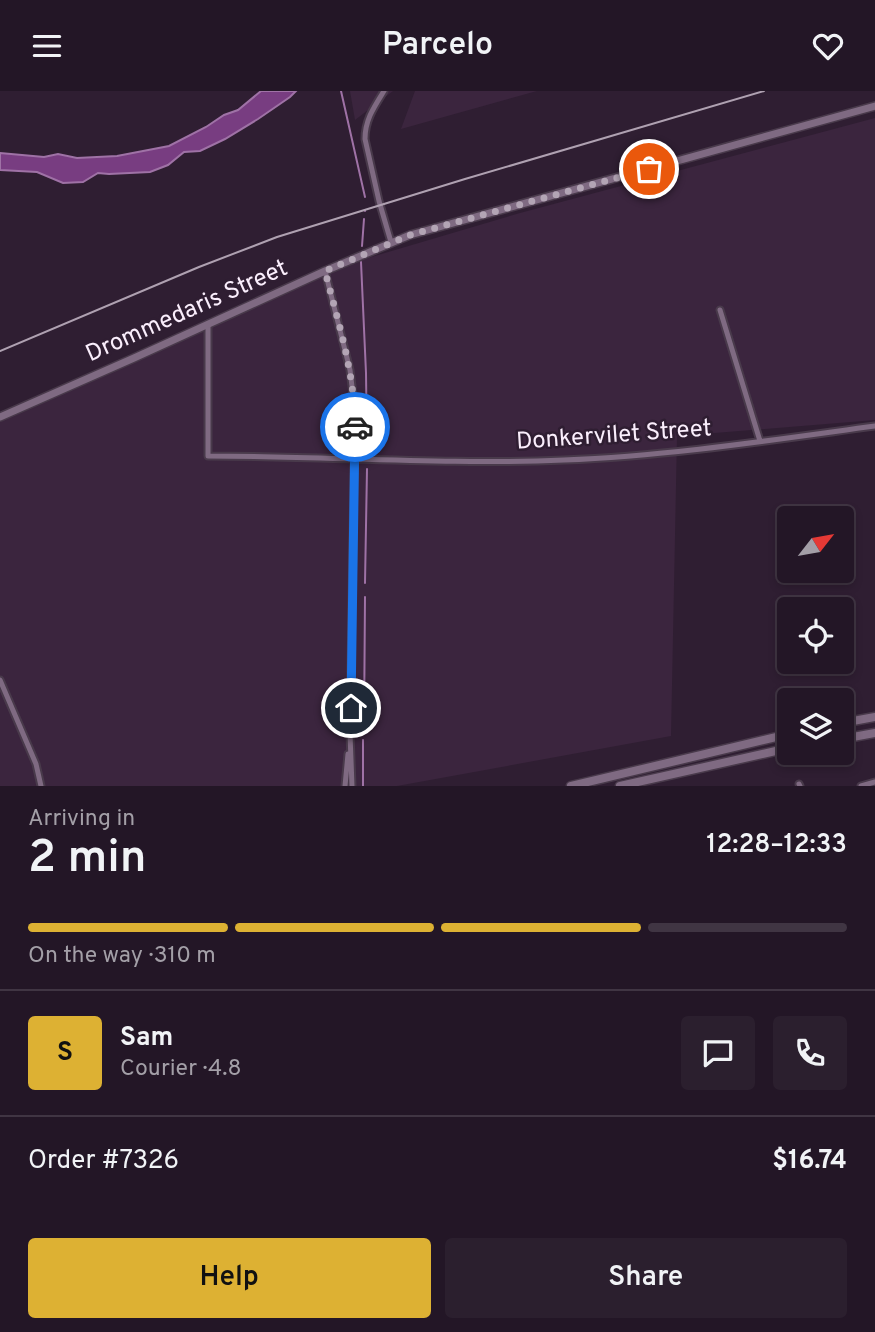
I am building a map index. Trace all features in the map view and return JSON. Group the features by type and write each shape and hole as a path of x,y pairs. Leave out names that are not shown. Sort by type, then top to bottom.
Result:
{"main road":[{"path":"854,721 875,717"},
{"path":"854,737 875,733"},
{"path":"571,786 777,737"},
{"path":"620,786 777,751"}],"street":[{"path":"384,91 367,121 365,139 391,242"},
{"name":"Drommedaris Street","path":"0,417 391,242 435,227 875,106"},
{"path":"325,271 353,391 355,458 350,743 352,786"},
{"path":"720,310 760,441"},
{"name":"Donkervilet Street","path":"208,324 208,456 455,461 606,458 875,426"},
{"path":"0,680 36,764 41,786"},
{"path":"345,786 350,743"},
{"path":"861,786 875,782"}],"shaded area":[{"path":"261,91 296,91 225,139 200,151 184,152 168,165 150,172 98,173 83,182 63,183 37,172 0,170 0,153 44,157 58,154 77,158 117,156 169,146 238,110"},
{"path":"350,91 393,91 355,120"},
{"path":"415,91 537,91 401,129"},
{"path":"875,118 875,420 677,436 671,736 397,786 0,786 0,419 368,258 520,213"}],"waterway":[{"path":"341,91 365,197"},
{"path":"362,246 364,219"},
{"path":"361,262 367,450"},
{"path":"365,583 367,469"},
{"path":"364,728 365,597"},
{"path":"363,740 363,786"}],"railway":[{"path":"0,351 277,237 764,91"}],"way so far":[{"path":"355,427 350,370 325,271 391,242 435,227 649,169"}],"route":[{"path":"351,708 355,427"}]}
